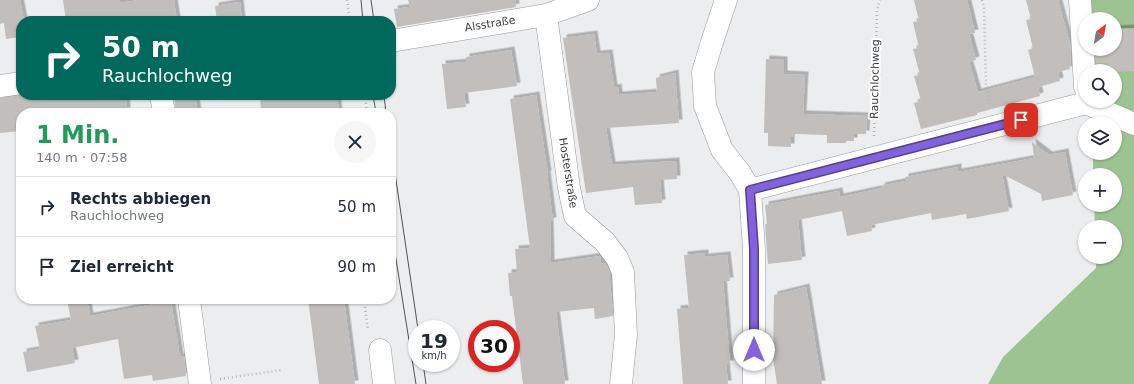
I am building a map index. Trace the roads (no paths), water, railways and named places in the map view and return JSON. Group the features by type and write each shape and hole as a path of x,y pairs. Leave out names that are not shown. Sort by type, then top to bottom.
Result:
{"street":[{"name":"Alsstraße","path":"396,40 546,15 588,0"},
{"path":"726,0 703,72 705,106 722,150 740,173 750,190 754,249 754,384"},
{"path":"1080,0 1084,64"},
{"name":"Hosterstraße","path":"546,15 569,188 575,216 605,242 617,258 622,272 626,335 621,384"},
{"path":"0,86 16,84"},
{"path":"750,190 996,127 1078,100"},
{"path":"1106,108 1134,124"},
{"path":"190,304 200,383"},
{"path":"380,350 384,384"}],"tram line":[{"path":"361,0 363,16"},
{"path":"371,0 373,16"},
{"path":"374,100 375,108"},
{"path":"385,100 385,108"},
{"path":"396,180 417,320"},
{"path":"396,259 416,384"},
{"path":"424,372 426,384"}]}
